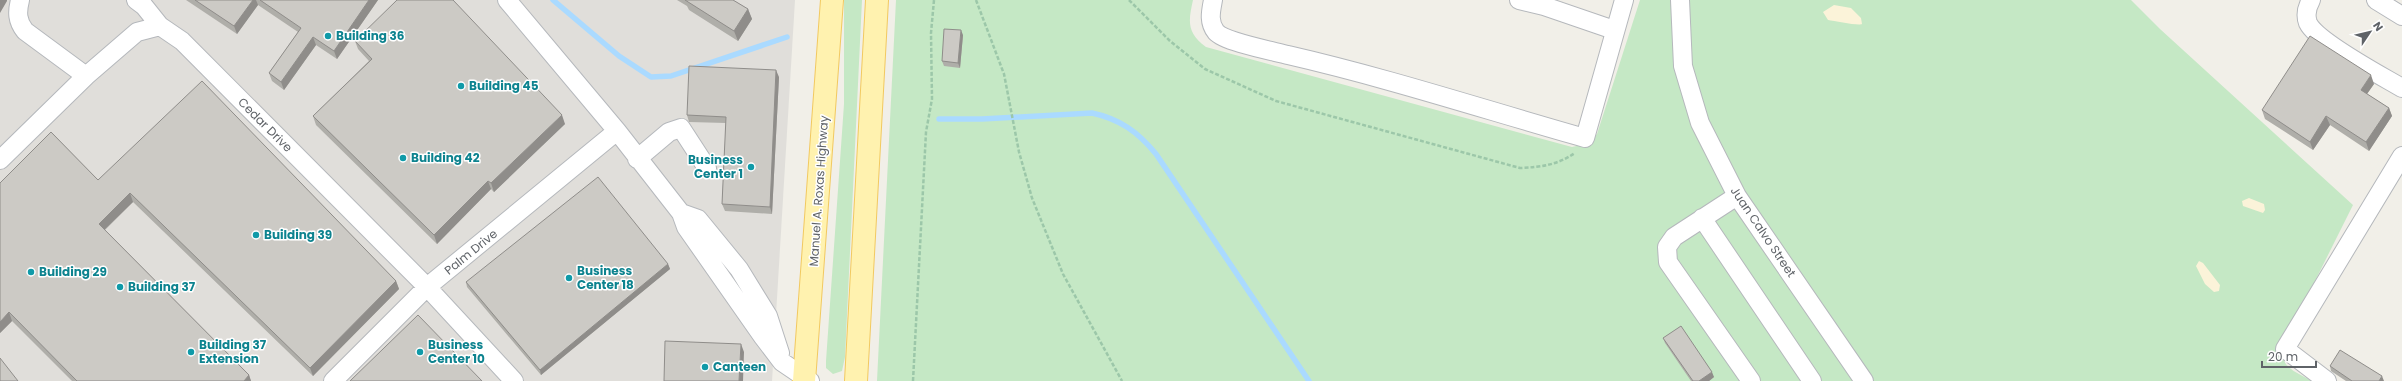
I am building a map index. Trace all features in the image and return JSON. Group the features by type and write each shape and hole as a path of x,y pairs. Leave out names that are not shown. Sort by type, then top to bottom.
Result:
{"main road":[{"name":"Manuel A. Roxas Highway","path":"806,380 832,0"},
{"path":"856,381 877,0"}],"street":[{"path":"20,0 17,12 20,24 26,31 86,76"},
{"name":"Cedar Drive","path":"136,0 144,6 160,26 182,41 427,288 514,381"},
{"path":"506,0 617,131 637,159 681,212 698,219 739,269 768,316 782,362 806,380"},
{"path":"1213,0 1210,16 1212,25 1216,32 1225,38 1264,49 1329,64 1585,138 1614,30 1624,0"},
{"path":"1519,0 1546,3 1614,30"},
{"name":"Juan Calvo Street","path":"1680,0 1683,66 1700,123 1737,196 1864,381"},
{"path":"2311,0 2306,8 2308,23 2321,37 2402,88"},
{"path":"2384,2 2402,16"},
{"path":"0,160 86,76 136,32 160,26"},
{"path":"637,159 669,132 681,128 707,168"},
{"name":"Palm Drive","path":"333,381 427,288 617,131"},
{"path":"2327,381 2285,349 2402,156"},
{"path":"1737,196 1674,237 1667,247 1668,262 1751,381"},
{"path":"1702,218 1812,381"}],"path":[{"path":"913,381 926,132 932,99 931,34 934,0"},
{"path":"976,0 1004,74 1012,107 1013,127 1032,198 1063,274 1122,381"},
{"path":"1130,0 1170,42 1206,68 1276,101 1520,168 1544,167 1562,162 1575,153 1585,138"}],"shaded area":[{"path":"0,0 795,0 772,381 0,381"}],"green space":[{"path":"844,0 862,0 845,357 842,371 833,374 826,368 826,361 844,104"},
{"path":"896,0 1193,0 1190,15 1190,26 1195,37 1206,47 1572,147 1586,144 1597,134 1640,0 2131,0 2160,29 2353,205 2282,347 2282,354 2287,365 2295,372 2312,381 877,381"}],"sand":[{"path":"1834,5 1851,8 1861,18 1862,24 1828,20 1823,12"},
{"path":"2249,198 2264,204 2265,210 2263,213 2243,206 2242,201"},
{"path":"2199,261 2203,263 2220,285 2219,291 2214,292 2205,284 2196,266"}],"building":[{"path":"195,0 253,0 234,26"},
{"name":"Building 36","path":"260,0 369,0 334,51 313,37 281,82 269,73 301,28"},
{"path":"397,0 453,0 562,115 491,183 488,181 434,235 313,116 372,59 355,41"},
{"path":"685,0 733,0 748,9 734,31"},
{"path":"944,29 961,30 958,63 942,61"},
{"path":"2310,36 2371,75 2361,90 2389,108 2366,142 2326,116 2310,142 2262,110"},
{"name":"Business Center 1","path":"689,66 776,70 770,207 722,204 726,117 687,115"},
{"path":"202,81 396,281 310,368 130,193 99,224 249,375 244,381 77,381 9,312 0,322 0,183 51,132 98,180"},
{"name":"Business Center 18","path":"598,177 668,264 540,370 466,282"},
{"name":"Business Center 10","path":"418,315 482,381 350,381"},
{"path":"1681,326 1712,372 1699,381 1693,381 1663,338"},
{"name":"Canteen","path":"665,341 741,344 739,381 664,381"},
{"path":"2340,350 2382,376 2379,381 2352,381 2330,366"},
{"path":"0,358 18,381 0,381"}],"waterway":[{"path":"553,0 619,56 651,77 671,76 787,37"},
{"path":"939,119 982,119 1092,113 1111,119 1128,128 1142,139 1156,154 1309,381"}],"place":[{"name":"Building 36","path":"328,36"},
{"name":"Building 45","path":"461,86"},
{"name":"Building 42","path":"403,158"},
{"name":"Business Center 1","path":"751,167"},
{"name":"Building 39","path":"256,235"},
{"name":"Building 29","path":"31,272"},
{"name":"Business Center 18","path":"569,278"},
{"name":"Building 37","path":"120,287"},
{"name":"Building 37 Extension","path":"191,352"},
{"name":"Business Center 10","path":"420,352"},
{"name":"Canteen","path":"705,367"}]}
